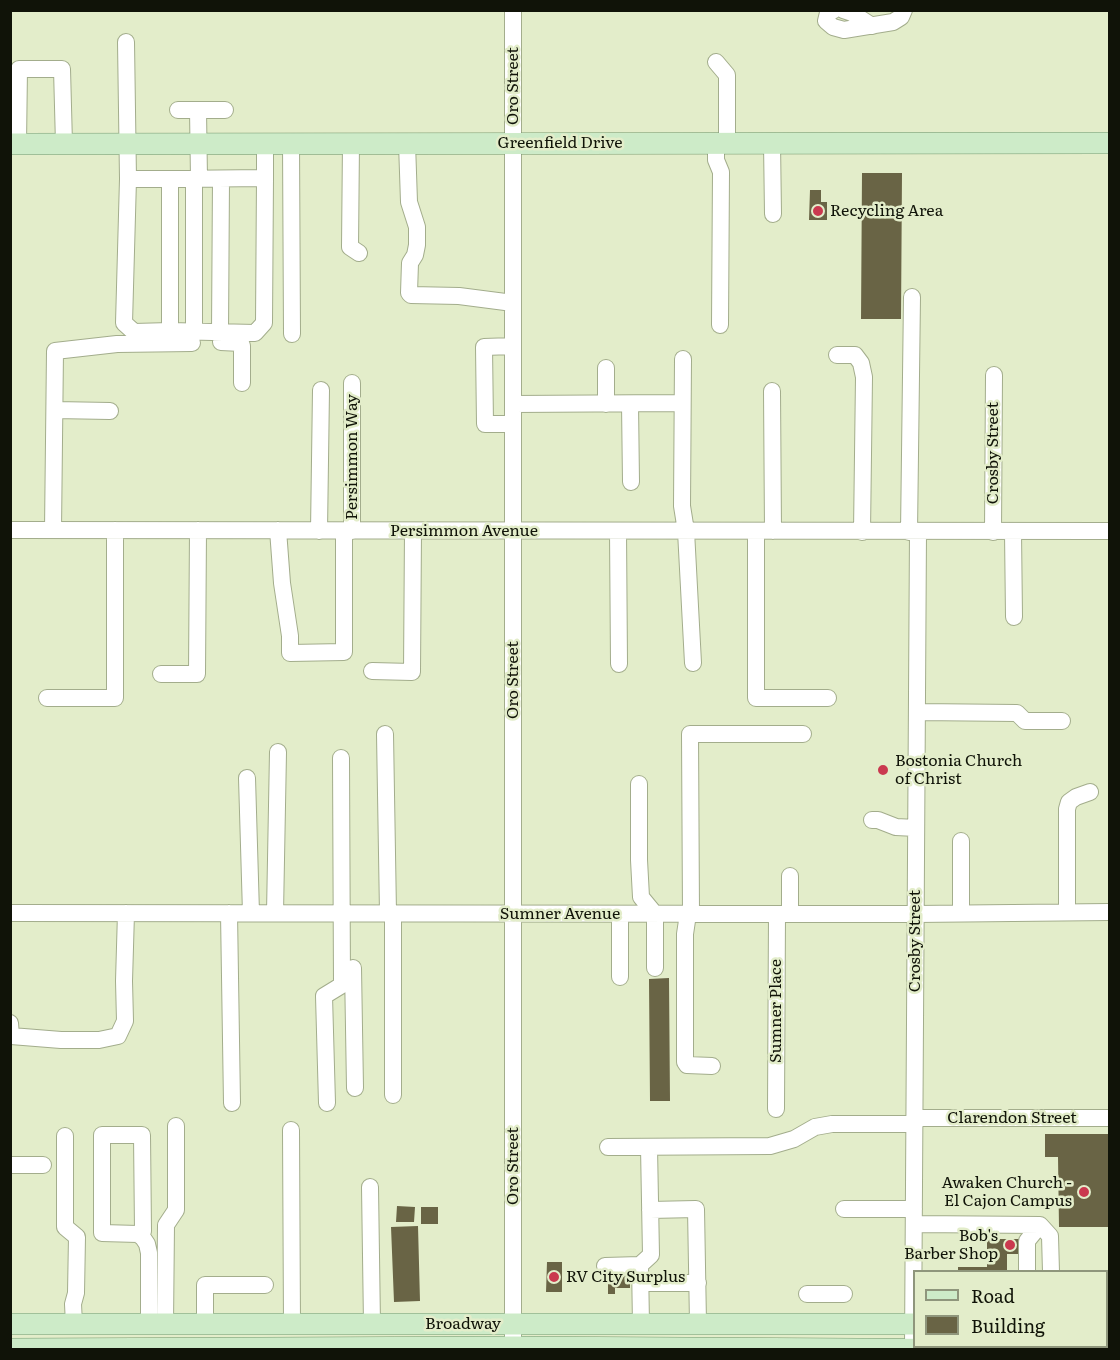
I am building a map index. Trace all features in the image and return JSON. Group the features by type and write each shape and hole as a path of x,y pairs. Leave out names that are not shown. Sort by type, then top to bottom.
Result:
{"main road":[{"name":"Greenfield Drive","path":"14,144 1110,143"},
{"name":"Broadway","path":"10,1324 913,1324"},
{"name":"Broadway","path":"10,1349 1030,1350"}],"street":[{"name":"Oro Street","path":"513,10 513,1348"},
{"path":"834,10 828,13 826,21 833,27 844,30 893,22 901,17 904,10"},
{"path":"843,10 872,26"},
{"path":"126,42 128,179 124,323 134,332 255,333 264,323 265,143"},
{"path":"716,62 727,75 721,143 716,159 721,172 720,325"},
{"path":"14,144 19,69 62,69 64,144"},
{"path":"178,110 225,110"},
{"path":"194,332 198,110"},
{"path":"291,143 292,334"},
{"path":"351,143 350,247 359,253"},
{"path":"407,143 409,202 417,227 417,245 410,263 411,295 459,296 513,303"},
{"path":"772,143 773,214"},
{"path":"128,179 264,178"},
{"path":"170,179 170,331"},
{"path":"220,332 221,179"},
{"name":"Crosby Street","path":"912,297 913,532 917,712 914,1270"},
{"path":"53,530 55,351 117,344 241,343 242,383"},
{"path":"513,346 484,346 485,424 513,424"},
{"path":"837,355 855,355 861,363 864,377 862,532"},
{"path":"683,359 682,506 686,531 693,663"},
{"path":"606,368 606,404"},
{"name":"Crosby Street","path":"993,532 994,375"},
{"name":"Persimmon Way","path":"278,530 290,653 344,652 352,382"},
{"path":"319,531 321,390"},
{"path":"772,391 773,531"},
{"path":"513,404 676,403"},
{"path":"630,404 631,482"},
{"path":"55,410 110,411"},
{"name":"Persimmon Avenue","path":"10,530 993,532"},
{"path":"47,698 115,698 115,530"},
{"path":"161,674 197,674 198,530"},
{"path":"372,671 412,672 413,531"},
{"path":"618,531 619,664"},
{"path":"756,531 756,698 828,698"},
{"path":"993,532 1110,531"},
{"path":"1013,532 1014,616"},
{"path":"917,712 1017,713 1025,721 1062,721"},
{"path":"385,734 393,1095"},
{"path":"712,1066 687,1065 685,1062 685,934 689,914 690,734 803,734"},
{"path":"275,914 278,752"},
{"path":"341,758 354,1088"},
{"path":"247,778 251,913"},
{"path":"639,784 641,897 655,914 655,968"},
{"path":"1067,912 1067,809 1069,802 1076,796 1090,792"},
{"path":"872,820 896,827 916,828"},
{"path":"961,841 961,913"},
{"name":"Sumner Place","path":"776,1109 783,914 790,876"},
{"name":"Sumner Avenue","path":"10,913 916,914 1110,912"},
{"path":"10,1023 11,1036 99,1040 118,1036 125,1021 126,913"},
{"path":"230,913 232,1103"},
{"path":"327,1103 324,996 342,986 347,914"},
{"path":"620,914 620,977"},
{"name":"Clarendon Street","path":"608,1147 770,1146 794,1139 815,1127 832,1124 1110,1118"},
{"path":"157,1324 166,1225 176,1210 176,1125"},
{"path":"291,1130 292,1324"},
{"path":"138,1234 142,1231 142,1135 102,1135 102,1233 138,1234 143,1238 149,1252 157,1324"},
{"path":"65,1136 65,1227 77,1237 74,1324"},
{"path":"605,1266 640,1265 651,1256 649,1147"},
{"path":"10,1165 43,1165"},
{"path":"370,1187 372,1324"},
{"path":"650,1210 696,1209 698,1323"},
{"path":"844,1209 1040,1225 1050,1236 1051,1270"},
{"path":"1027,1270 1027,1241 1040,1225"},
{"path":"640,1265 641,1324"},
{"path":"641,1283 698,1283"},
{"path":"205,1324 205,1285 265,1285"},
{"path":"807,1294 844,1294"}],"building":[{"path":"862,173 902,173 901,319 861,319"},
{"name":"Recycling Area","path":"810,190 821,190 821,202 827,202 827,220 809,220"},
{"path":"669,978 670,1101 650,1101 649,979"},
{"name":"Awaken Church - El Cajon Campus","path":"1045,1134 1110,1134 1110,1227 1059,1227 1058,1157 1045,1157"},
{"path":"397,1206 415,1207 414,1222 396,1222"},
{"path":"421,1207 438,1207 438,1224 421,1224"},
{"path":"418,1226 420,1301 394,1302 391,1227"},
{"path":"987,1239 1026,1239 1026,1254 1007,1254 1007,1270 958,1270 958,1267 987,1267"},
{"name":"RV City Surplus","path":"547,1262 562,1262 562,1292 546,1292"},
{"path":"608,1274 630,1274 630,1288 615,1288 615,1294 608,1294"}],"place":[{"name":"Recycling Area","path":"818,211"},
{"name":"Bostonia Church of Christ","path":"883,770"},
{"name":"Awaken Church - El Cajon Campus","path":"1084,1192"},
{"name":"Bob's Barber Shop","path":"1010,1245"},
{"name":"RV City Surplus","path":"554,1277"}]}
